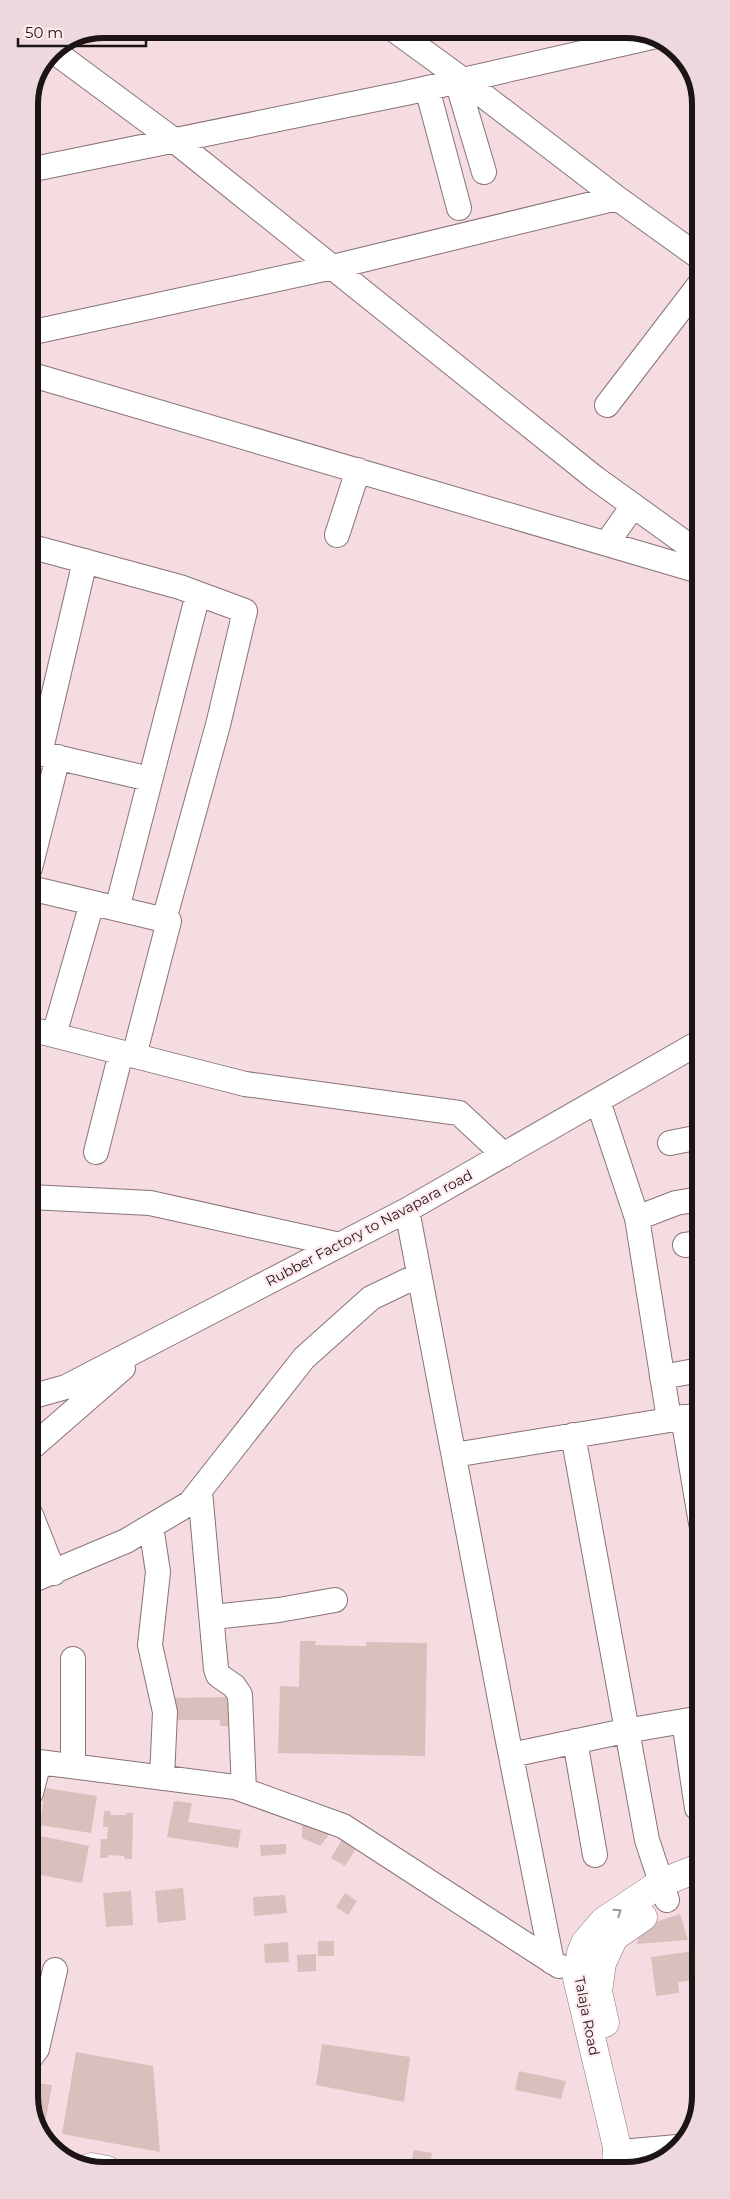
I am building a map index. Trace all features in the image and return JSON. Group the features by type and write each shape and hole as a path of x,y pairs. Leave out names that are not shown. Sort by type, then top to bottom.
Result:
{"main road":[{"name":"Talaja Road","path":"627,2162 617,2148 581,1953 600,1939 604,1921 664,1891 692,1873"},
{"name":"Talaja Road","path":"664,1891 692,1887"}],"street":[{"path":"420,38 460,80 692,252"},
{"path":"38,168 427,88 633,38"},
{"path":"59,55 175,141 587,472 692,548"},
{"path":"460,80 484,172"},
{"path":"427,88 459,208"},
{"path":"38,331 332,267 617,198"},
{"path":"607,405 692,294"},
{"path":"38,377 692,569"},
{"path":"337,535 358,470"},
{"path":"606,543 633,506"},
{"path":"38,549 198,594 245,611 218,725 164,920"},
{"path":"38,798 43,754 86,562"},
{"path":"117,909 198,594"},
{"path":"43,754 150,779"},
{"path":"38,890 169,921 96,1152"},
{"path":"54,1036 92,903"},
{"path":"38,1031 245,1084 459,1113 504,1155"},
{"name":"Rubber Factory to Navapara road","path":"38,1395 66,1387 407,1210 692,1047"},
{"path":"598,1101 637,1218 662,1376 684,1417 692,1470"},
{"path":"670,1143 692,1139"},
{"path":"38,1197 150,1204 340,1245"},
{"path":"637,1218 676,1203 692,1200"},
{"path":"407,1210 510,1755 552,1962"},
{"path":"38,1579 126,1541 190,1503 304,1358 371,1298 419,1275"},
{"path":"38,1443 148,1345"},
{"path":"662,1376 692,1371"},
{"path":"454,1455 684,1417"},
{"path":"573,1435 647,1840 664,1891"},
{"path":"200,1490 218,1675 234,1686 240,1695 244,1790"},
{"path":"151,1526 158,1572 150,1645 165,1712 162,1778"},
{"path":"38,1534 54,1573"},
{"path":"213,1617 279,1610 336,1600"},
{"path":"73,1659 73,1766"},
{"path":"510,1755 628,1730 692,1719"},
{"path":"575,1741 595,1855"},
{"path":"38,1761 235,1787 343,1826 588,1984"},
{"path":"38,2046 55,1970"},
{"path":"627,2162 659,2152"}],"building":[{"path":"300,1641 316,1641 315,1645 366,1646 366,1642 427,1643 425,1756 278,1753 280,1686 299,1687"},
{"path":"233,1697 233,1726 220,1726 220,1720 170,1720 170,1698"},
{"path":"45,1788 97,1796 91,1833 40,1825"},
{"path":"174,1801 192,1803 188,1822 241,1830 238,1848 167,1837"},
{"path":"104,1811 110,1811 111,1815 133,1813 132,1859 125,1859 124,1856 109,1855 107,1858 100,1858 101,1839 107,1839 108,1827 103,1827"},
{"path":"302,1822 332,1831 320,1846 302,1838"},
{"path":"38,1835 89,1846 82,1883 38,1874"},
{"path":"343,1838 357,1847 345,1866 331,1858"},
{"path":"286,1844 286,1854 261,1856 260,1845"},
{"path":"183,1888 186,1920 158,1923 155,1891"},
{"path":"131,1891 133,1925 106,1927 103,1893"},
{"path":"345,1893 357,1901 348,1915 336,1907"},
{"path":"285,1895 287,1913 254,1916 253,1897"},
{"path":"680,1914 688,1940 637,1944 639,1935 646,1925"},
{"path":"692,1915 692,1940 690,1916"},
{"path":"318,1941 334,1941 334,1956 318,1956"},
{"path":"288,1942 289,1962 265,1963 264,1944"},
{"path":"692,1951 692,1980 678,1982 679,1993 656,1996 651,1957"},
{"path":"316,1954 316,1971 298,1972 297,1955"},
{"path":"322,2044 410,2057 404,2102 316,2085"},
{"path":"76,2052 153,2066 160,2152 62,2134"},
{"path":"519,2071 566,2081 561,2099 515,2090"},
{"path":"38,2083 52,2085 45,2126 38,2105"},
{"path":"414,2150 432,2153 430,2162 412,2162"}]}
